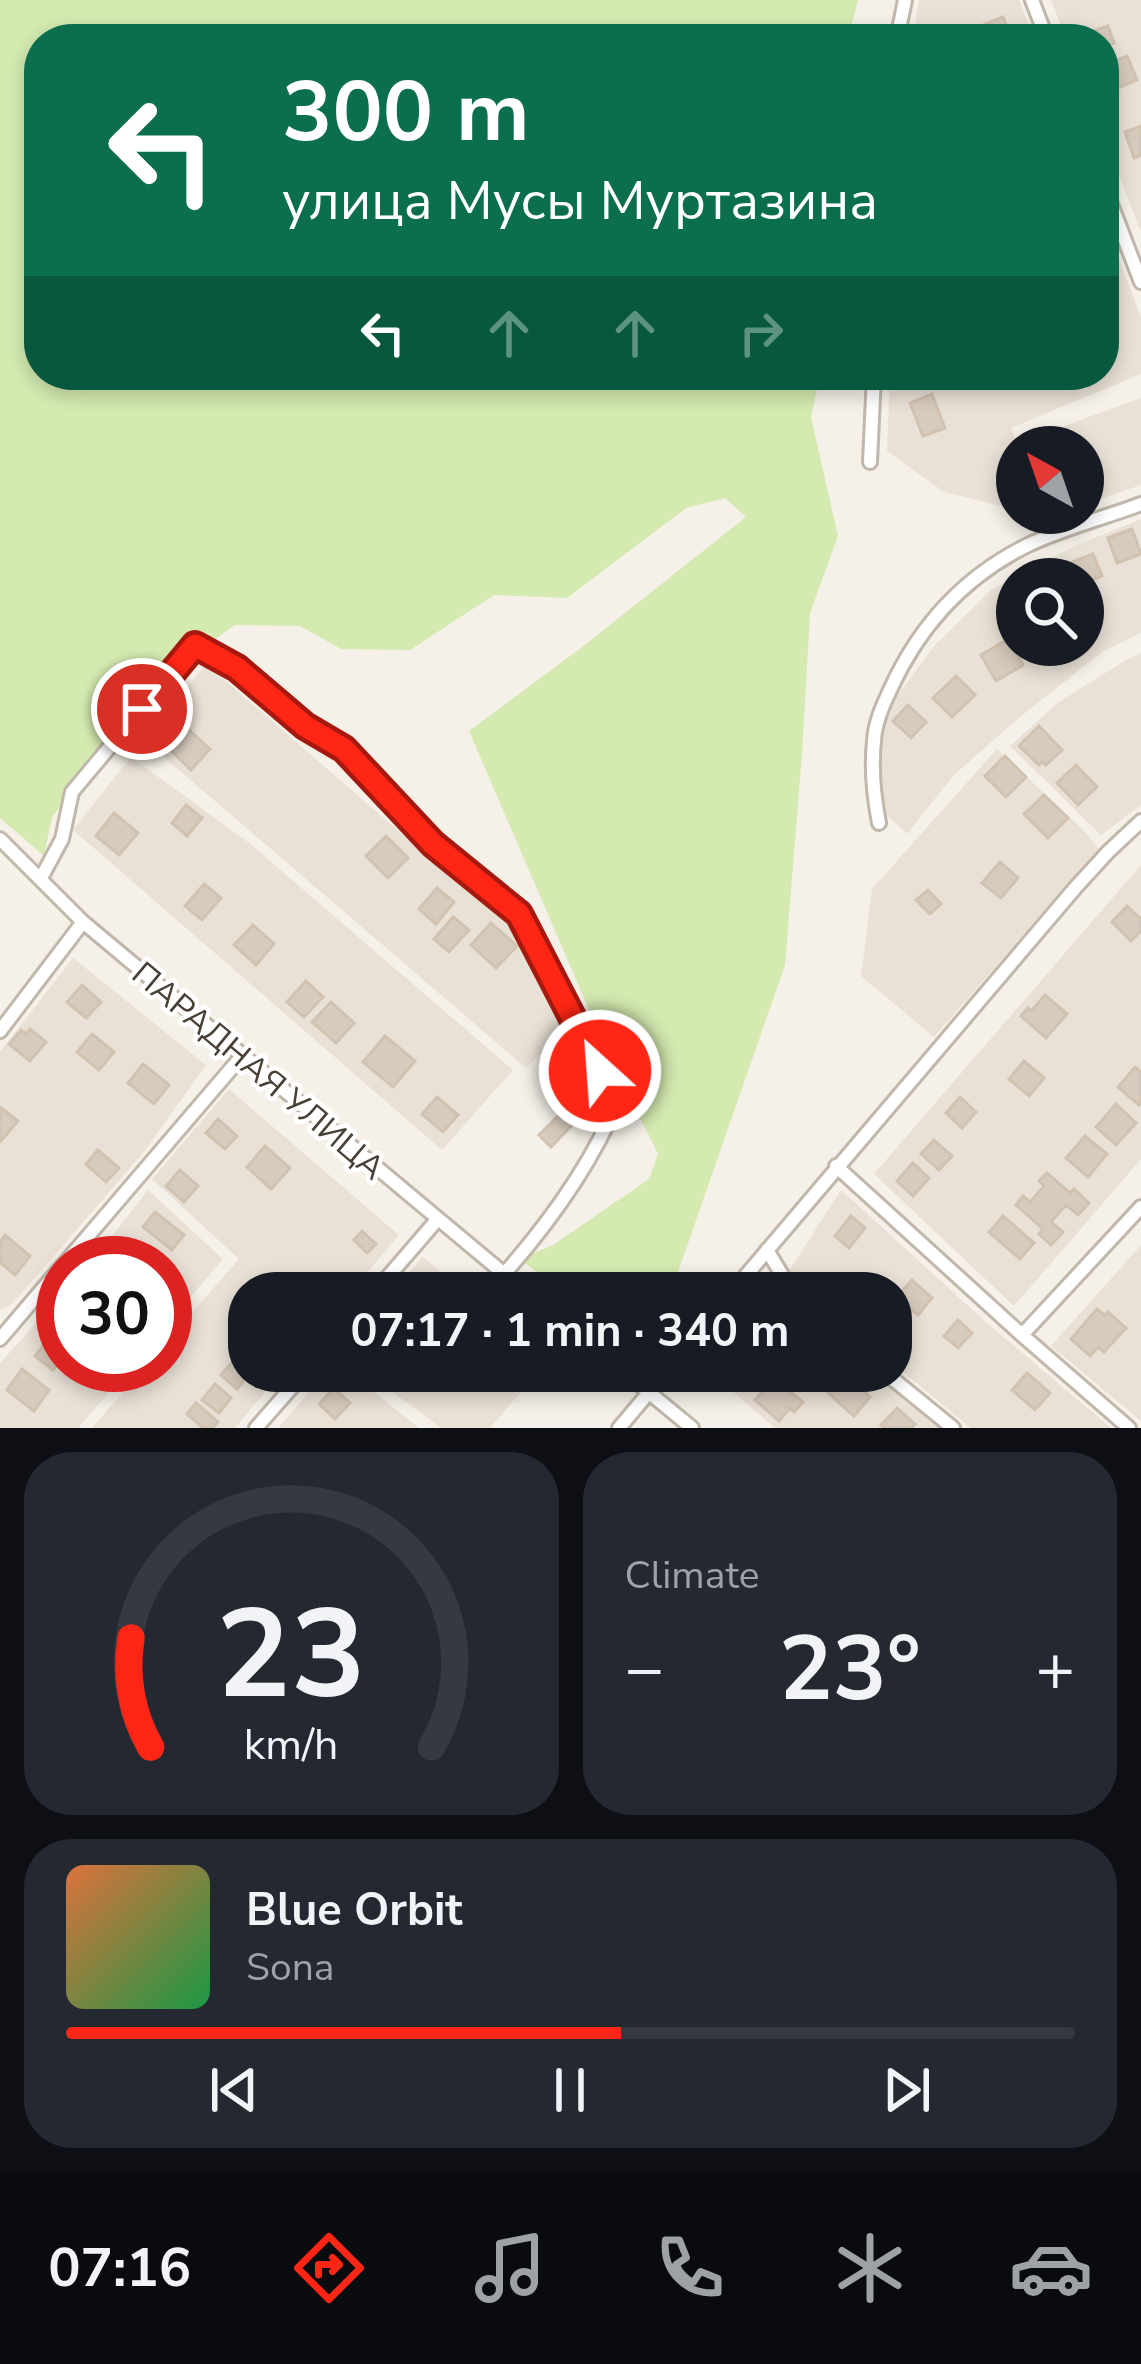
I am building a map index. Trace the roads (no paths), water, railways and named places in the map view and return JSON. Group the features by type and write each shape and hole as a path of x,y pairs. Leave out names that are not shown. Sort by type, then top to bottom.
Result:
{"street":[{"path":"1119,225 1141,282"},
{"path":"871,462 873,390"},
{"path":"879,824 873,742 878,716 901,666 929,622 971,580 1029,545 1141,504"},
{"path":"40,878 62,839 72,792 195,645 237,668 305,726 344,749 433,844 519,914 618,1100 604,1134 535,1239 506,1272"},
{"path":"749,1272 1076,887 1141,821"},
{"name":"ПАРАДНАЯ УЛИЦА","path":"0,839 83,922 502,1272"},
{"path":"0,1031 83,922"},
{"path":"88,1236 242,1056"},
{"path":"836,1166 1129,1428"},
{"path":"1022,1335 1141,1208"},
{"path":"392,1272 437,1220"},
{"path":"767,1250 780,1272"},
{"path":"0,1339 36,1297"},
{"path":"256,1428 288,1392"},
{"path":"619,1428 650,1392 692,1428"},
{"path":"909,1392 953,1428"}]}
